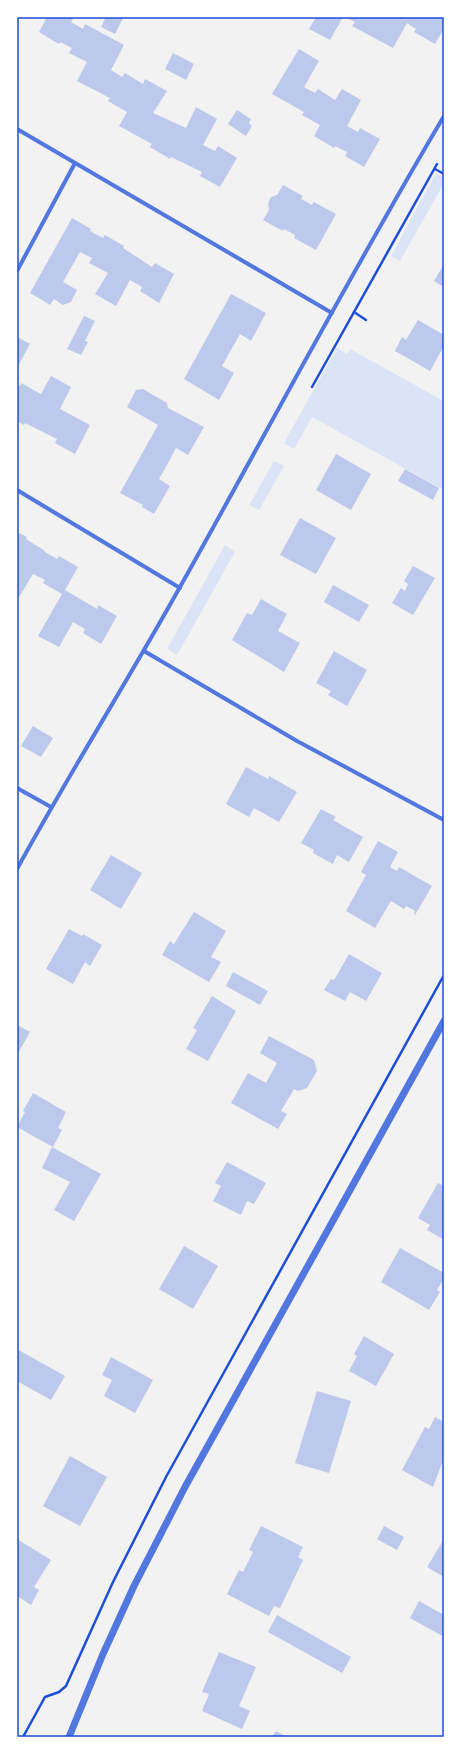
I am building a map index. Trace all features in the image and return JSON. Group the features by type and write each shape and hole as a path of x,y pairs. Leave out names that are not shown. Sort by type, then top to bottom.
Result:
{"street":[{"path":"17,869 51,807 180,588 332,313 444,116"},
{"path":"17,129 332,313"},
{"path":"17,271 75,163"},
{"path":"17,490 180,588"},
{"path":"144,651 297,741 444,820"},
{"path":"17,788 51,807"},
{"path":"69,1737 103,1654 128,1600 185,1487 444,1021"}],"path":[{"path":"435,168 444,174"},
{"path":"354,312 366,320"},
{"path":"23,1737 45,1697 58,1692 66,1686 113,1582 163,1484 444,975"}],"shaded area":[{"path":"436,173 444,178 444,183 400,261 391,256"},
{"path":"337,348 347,354 350,349 444,401 444,490 312,417 294,449 284,443"},
{"path":"274,461 284,466 259,510 249,505"},
{"path":"225,545 235,552 177,655 167,649"}],"building":[{"path":"47,17 74,17 71,22 83,29 85,24 124,45 111,70 122,77 125,73 143,84 145,79 167,91 153,113 186,128 196,107 217,119 203,145 215,151 218,146 237,158 220,187 200,176 202,172 171,157 170,159 150,147 152,144 119,126 127,112 108,101 110,98 77,81 87,62 69,53 72,48 60,42 59,44 39,32"},
{"path":"106,17 123,18 115,34 101,27"},
{"path":"316,17 343,17 330,40 309,29"},
{"path":"345,17 444,17 444,28 435,44 414,32 416,29 407,23 393,48 352,26 355,22"},
{"path":"299,49 319,61 304,87 315,93 318,89 335,100 342,89 361,100 347,126 358,132 360,128 380,139 364,167 345,156 347,152 335,146 334,148 314,136 320,125 302,115 304,112 272,94"},
{"path":"173,53 194,64 186,80 165,69"},
{"path":"237,110 251,119 249,123 252,126 246,136 228,124"},
{"path":"283,185 303,196 301,199 312,205 314,202 336,214 316,250 294,238 295,235 284,229 283,231 263,220 269,210 268,203 271,197 277,195"},
{"path":"72,218 103,238 105,235 124,246 123,248 152,267 155,263 174,274 159,303 140,291 142,287 130,280 116,306 95,294 108,273 89,263 92,258 80,252 63,282 77,290 71,302 63,305 54,299 50,305 30,293"},
{"path":"444,264 444,287 434,281"},
{"path":"231,294 266,313 251,341 240,334 222,366 234,373 219,400 184,379"},
{"path":"84,316 95,321 85,341 88,342 81,355 67,349"},
{"path":"418,320 444,335 444,346 430,371 395,351 402,337 406,340"},
{"path":"17,337 30,344 17,368"},
{"path":"51,376 71,387 60,409 90,425 75,454 55,443 57,439 25,423 24,425 17,421 17,384 20,386 21,383 41,394"},
{"path":"143,389 167,403 168,408 204,427 188,455 176,448 159,479 170,486 154,514 142,507 143,505 120,493 158,425 127,407 136,390"},
{"path":"336,454 371,474 351,510 316,490"},
{"path":"405,469 439,488 433,500 398,481"},
{"path":"300,518 336,538 316,574 280,555"},
{"path":"17,532 27,537 26,539 57,559 59,556 78,567 65,590 97,609 98,605 117,616 101,644 83,633 85,629 73,622 59,647 38,636 62,594 43,583 45,580 33,574 19,597 17,596"},
{"path":"413,566 435,578 413,615 392,603 401,588 405,591 408,584 404,581"},
{"path":"333,585 369,605 359,622 324,602"},
{"path":"261,599 287,614 278,631 300,643 284,672 232,640 247,613 252,615"},
{"path":"334,651 367,670 347,706 328,695 331,691 316,683"},
{"path":"33,726 53,738 41,757 21,746"},
{"path":"246,767 268,779 269,776 297,792 279,822 254,808 249,817 226,804"},
{"path":"321,809 336,817 333,820 363,837 349,862 337,855 333,864 313,853 314,850 301,843"},
{"path":"378,841 398,852 390,867 397,871 399,867 432,886 415,915 415,911 406,906 404,909 391,901 375,928 346,911 366,875 361,872"},
{"path":"111,855 142,873 121,909 90,890"},
{"path":"194,912 226,931 211,957 221,962 209,982 162,955 170,941 174,944"},
{"path":"69,929 82,936 83,934 102,945 90,966 85,962 73,984 46,969"},
{"path":"349,954 382,973 366,1001 350,992 345,1001 324,990 331,979 334,980"},
{"path":"233,972 268,991 260,1005 226,986"},
{"path":"212,996 236,1011 208,1061 186,1049 197,1030 193,1028"},
{"path":"17,1025 30,1032 17,1055"},
{"path":"269,1036 314,1060 317,1071 307,1088 298,1091 294,1089 281,1111 287,1114 278,1129 231,1103 248,1073 266,1083 277,1063 260,1053"},
{"path":"33,1093 66,1112 58,1128 62,1130 53,1147 17,1127 25,1112 23,1111"},
{"path":"52,1147 101,1174 74,1221 54,1210 70,1182 42,1168"},
{"path":"227,1162 266,1183 254,1204 247,1201 241,1215 213,1201 221,1186 215,1183"},
{"path":"438,1183 444,1186 443,1239 427,1230 430,1225 418,1218"},
{"path":"184,1246 218,1266 193,1309 159,1289"},
{"path":"400,1248 444,1273 444,1278 437,1290 440,1292 429,1310 381,1282"},
{"path":"364,1336 394,1354 376,1386 349,1371 357,1356 354,1354"},
{"path":"17,1349 65,1376 51,1400 17,1381"},
{"path":"111,1357 153,1380 135,1413 104,1396 112,1380 102,1375"},
{"path":"317,1391 351,1401 329,1473 295,1463"},
{"path":"435,1417 444,1422 444,1458 433,1487 402,1470 425,1427 429,1429"},
{"path":"70,1456 107,1477 80,1526 43,1506"},
{"path":"261,1526 303,1547 298,1557 303,1560 280,1608 274,1606 269,1616 227,1594 239,1570 243,1572 253,1552 249,1550"},
{"path":"384,1526 404,1537 397,1550 377,1539"},
{"path":"17,1539 51,1560 34,1587 39,1590 31,1605 17,1596"},
{"path":"444,1539 444,1577 427,1567"},
{"path":"419,1601 444,1615 444,1637 410,1618"},
{"path":"277,1615 351,1657 342,1673 268,1632"},
{"path":"219,1652 256,1667 239,1706 250,1711 242,1729 202,1711 209,1694 202,1692"},
{"path":"276,1731 287,1737 272,1737"}]}
